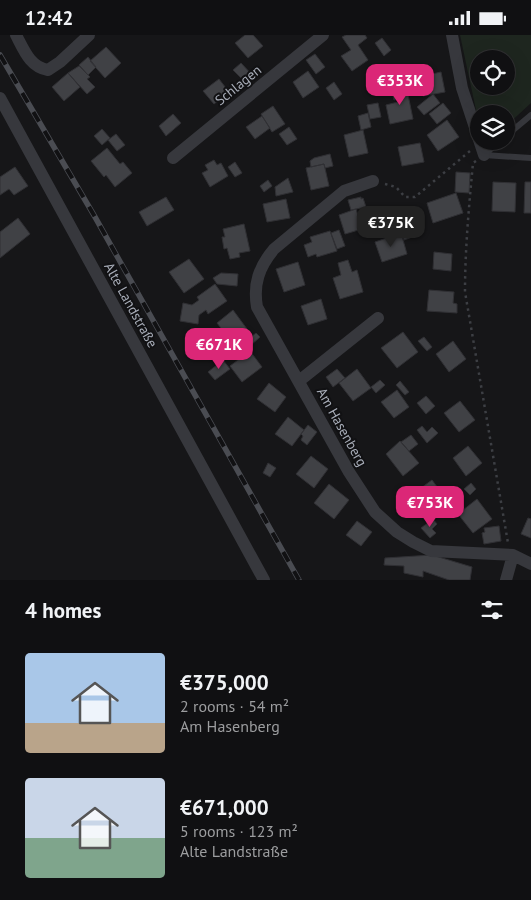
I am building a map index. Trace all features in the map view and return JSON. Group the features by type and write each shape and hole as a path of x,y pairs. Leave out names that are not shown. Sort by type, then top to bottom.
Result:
{"street":[{"path":"16,35 29,59 40,69 48,71 90,35"},
{"name":"Schlagen","path":"173,158 322,35"},
{"path":"452,35 462,88 470,112"},
{"name":"Alte Landstraße","path":"0,98 264,580"},
{"name":"Am Hasenberg","path":"373,181 344,191 274,249 266,259 256,283 257,307 349,472 375,512 397,531 431,551 513,555"},
{"name":"Am Hasenberg","path":"299,381 378,318"},
{"path":"506,580 513,555 531,564"}],"lane":[{"path":"515,128 531,115"},
{"path":"487,150 531,158"}],"path":[{"path":"373,181 396,187 404,197 414,197 481,150"},
{"path":"481,150 473,163 464,292 509,549 513,555"}],"shaded area":[{"path":"460,35 531,35 531,103 515,118 515,105 475,105 473,95 515,95 515,50 470,50 470,82"}],"building":[{"path":"245,35 253,35 263,46 248,58 235,43"},
{"path":"346,35 365,35 367,38 358,45 368,60 352,71 341,56 351,50 342,37"},
{"path":"382,38 391,50 384,56 375,43"},
{"path":"106,47 121,63 105,78 90,61"},
{"path":"315,54 325,67 316,74 306,60"},
{"path":"88,57 96,67 88,75 79,65"},
{"path":"241,63 254,77 247,84 233,70"},
{"path":"79,66 90,77 87,79 95,87 87,94 68,73"},
{"path":"308,71 319,87 303,98 293,82"},
{"path":"441,72 445,92 423,96 419,77"},
{"path":"68,73 80,87 64,101 52,87"},
{"path":"219,79 229,92 214,104 203,91"},
{"path":"334,82 342,94 334,100 326,88"},
{"path":"406,85 413,119 390,124 386,105 398,102 397,99 394,100 391,88"},
{"path":"433,94 440,103 424,115 417,107"},
{"path":"378,103 381,117 370,119 367,105"},
{"path":"443,103 451,113 437,124 429,114"},
{"path":"273,106 285,124 272,132 261,114"},
{"path":"368,113 371,127 361,130 358,116"},
{"path":"173,114 181,123 166,136 159,126"},
{"path":"262,116 270,128 255,139 246,127"},
{"path":"447,120 459,137 438,151 427,135"},
{"path":"289,127 297,139 287,145 279,134"},
{"path":"102,129 110,138 102,145 94,136"},
{"path":"363,130 368,153 349,157 344,135"},
{"path":"116,134 125,145 117,151 108,140"},
{"path":"420,143 424,162 402,166 398,147"},
{"path":"107,148 120,164 123,162 132,173 115,187 106,175 104,177 91,161"},
{"path":"330,154 333,166 325,168 324,164 311,167 310,161 314,158"},
{"path":"214,160 217,165 221,163 228,176 210,187 202,173 208,170 205,165"},
{"path":"235,162 242,173 235,177 228,167"},
{"path":"324,164 329,186 311,190 306,168"},
{"path":"15,167 28,186 14,195 9,189 0,195 0,177"},
{"path":"456,172 470,173 469,193 455,192"},
{"path":"288,178 293,192 276,196 275,187"},
{"path":"268,180 272,186 264,192 260,186"},
{"path":"493,182 516,183 515,212 492,211"},
{"path":"525,182 531,182 531,213 524,213"},
{"path":"456,193 463,213 433,223 427,203"},
{"path":"166,197 174,210 147,226 139,212"},
{"path":"361,197 366,207 351,210 348,200"},
{"path":"286,199 290,218 267,222 263,204"},
{"path":"381,208 388,219 379,224 372,213"},
{"path":"356,209 362,229 345,234 339,215"},
{"path":"18,218 30,234 0,258 0,232"},
{"path":"244,224 250,251 239,253 240,257 230,259 227,248 224,249 222,237 225,237 223,229"},
{"path":"411,225 415,236 404,240 400,229"},
{"path":"339,230 345,246 337,249 331,233"},
{"path":"330,231 337,251 317,257 316,254 308,257 304,245 312,242 310,237"},
{"path":"401,233 407,254 382,262 375,242"},
{"path":"434,252 452,254 451,271 433,269"},
{"path":"189,259 204,279 184,293 169,272"},
{"path":"348,260 352,272 357,270 363,292 340,299 333,278 341,275 338,263"},
{"path":"298,262 305,285 284,292 276,269"},
{"path":"221,273 238,274 237,286 217,284 213,278"},
{"path":"215,284 227,301 208,314 206,310 199,315 198,324 180,321 183,303 192,305 199,300 197,297"},
{"path":"429,290 454,292 453,303 457,304 457,313 427,311"},
{"path":"321,299 327,319 308,325 301,306"},
{"path":"233,310 247,329 231,341 217,323"},
{"path":"403,332 418,352 397,368 381,348"},
{"path":"256,333 260,337 250,346 246,341"},
{"path":"424,337 432,347 427,351 418,341"},
{"path":"453,341 466,359 449,372 436,354"},
{"path":"250,351 262,367 242,382 230,366"},
{"path":"223,360 230,369 215,380 208,372"},
{"path":"337,369 345,378 333,387 326,377"},
{"path":"357,369 371,388 353,401 339,383"},
{"path":"380,380 385,385 376,393 371,387"},
{"path":"400,381 409,392 405,395 396,385"},
{"path":"269,383 286,397 275,412 257,399"},
{"path":"397,390 409,407 394,418 381,402"},
{"path":"426,396 435,406 426,414 417,403"},
{"path":"460,401 475,420 459,432 444,413"},
{"path":"288,417 304,430 292,446 275,434"},
{"path":"308,425 317,432 307,445 301,440 303,436 301,434"},
{"path":"422,426 427,432 432,427 438,433 427,443 417,430"},
{"path":"411,435 418,444 409,451 401,442"},
{"path":"400,441 419,463 403,476 386,454"},
{"path":"468,446 482,463 466,476 453,458"},
{"path":"311,456 328,469 314,488 296,474"},
{"path":"268,463 276,468 270,477 263,473"},
{"path":"432,480 446,499 431,510 417,491"},
{"path":"471,483 476,489 470,495 464,489"},
{"path":"329,484 349,500 334,519 314,503"},
{"path":"477,499 492,519 473,533 458,514"},
{"path":"528,518 531,519 531,538 521,534"},
{"path":"433,519 437,524 432,529 436,533 430,538 421,528"},
{"path":"357,521 372,532 361,546 346,535"},
{"path":"499,526 501,541 484,544 482,533 485,532 484,528"},
{"path":"432,555 472,567 470,580 449,580 423,571 423,577 404,573 404,566 384,565 385,558"}],"railway":[{"path":"0,55 95,217 299,580"}]}
